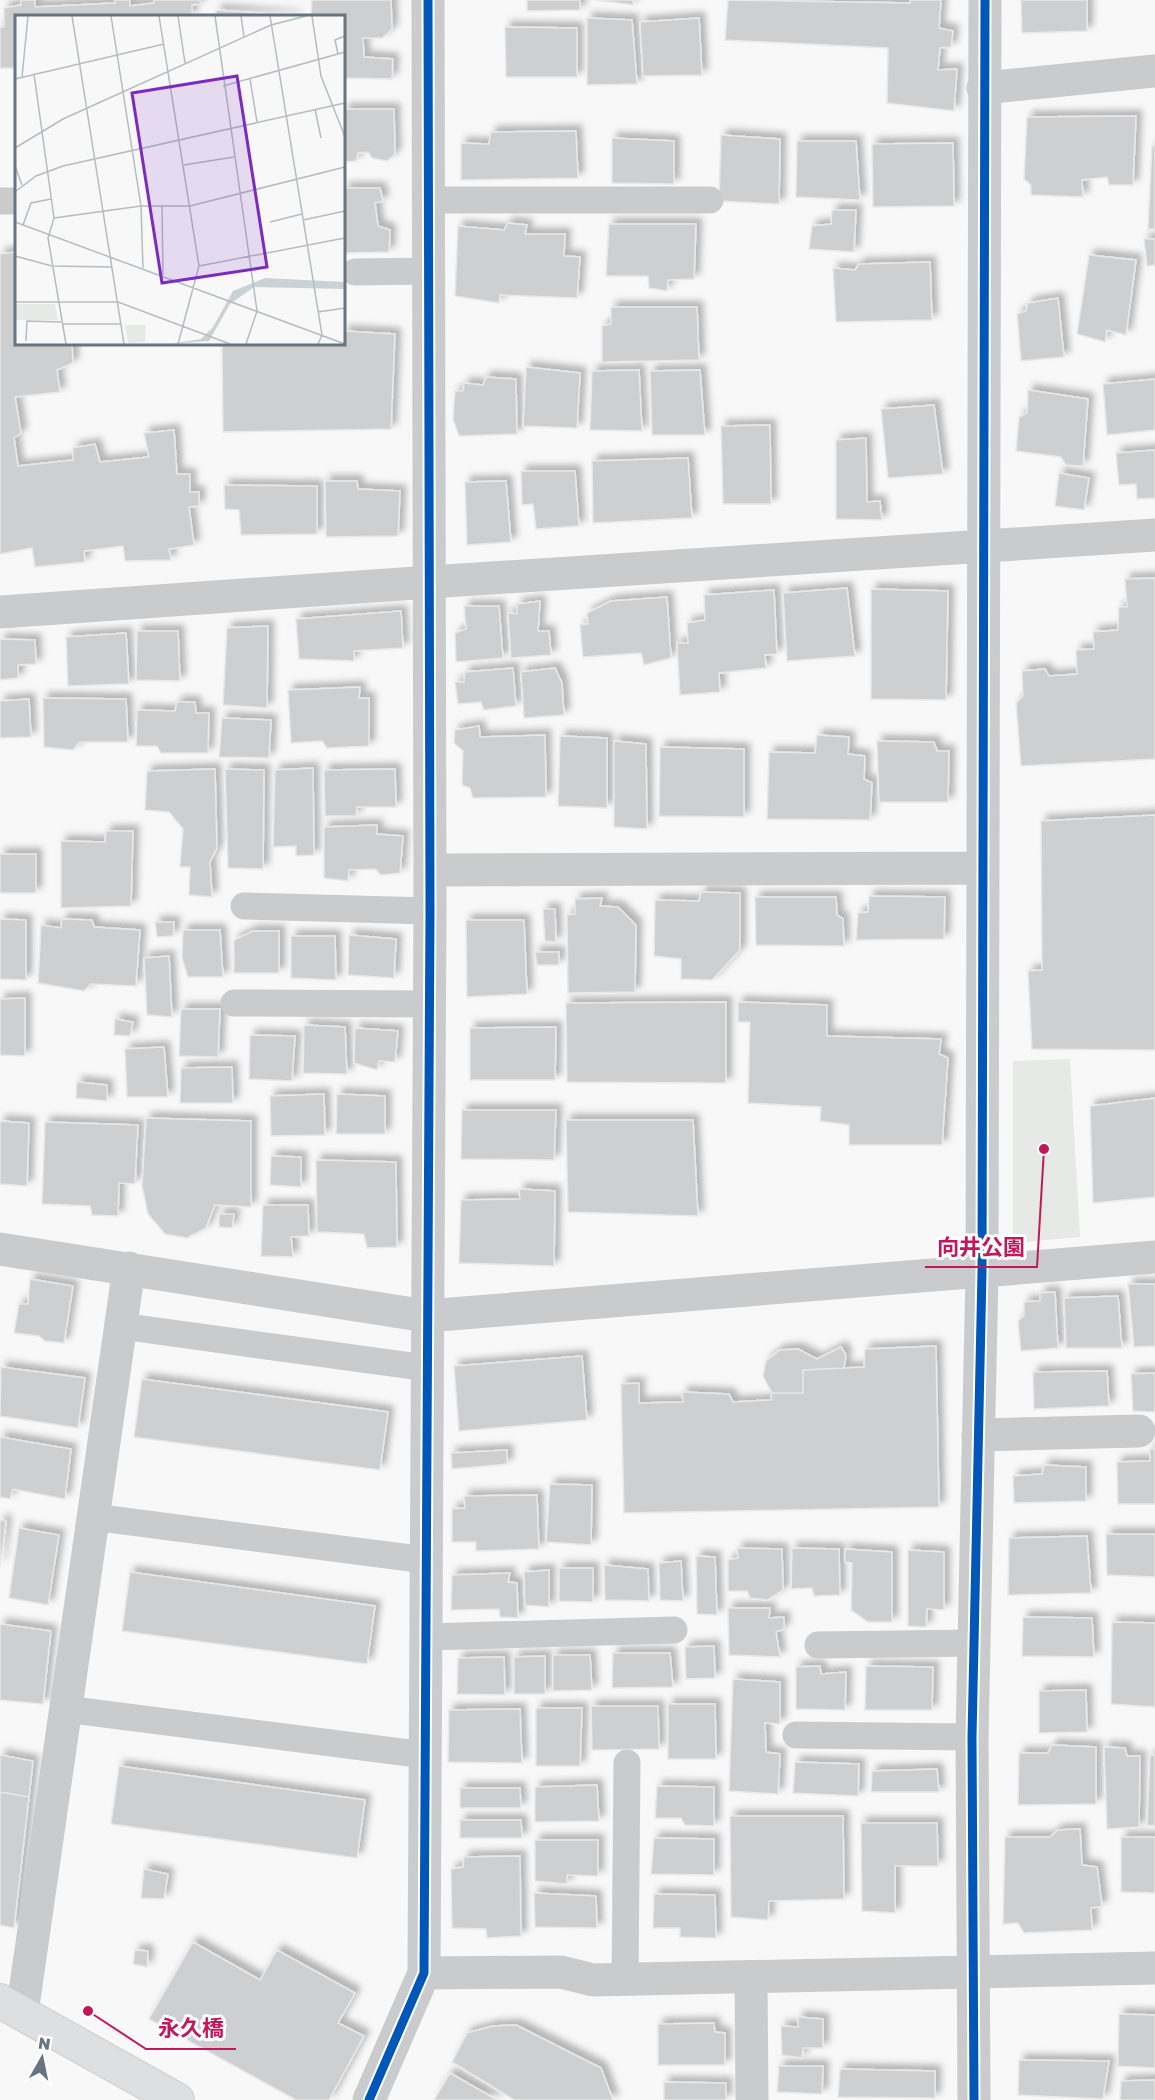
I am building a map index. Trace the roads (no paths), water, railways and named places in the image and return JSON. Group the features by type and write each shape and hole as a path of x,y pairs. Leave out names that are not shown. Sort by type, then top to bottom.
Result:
{"main road":[{"path":"11,2007 177,2100"}],"street":[{"path":"369,2100 424,1972 430,911 428,0"},
{"path":"974,2100 972,1737 982,1272 985,0"},
{"path":"983,88 1155,71"},
{"path":"0,612 1155,535"},
{"path":"430,870 983,868"},
{"path":"0,1249 426,1317 1155,1257"},
{"path":"11,2007 65,1709 129,1268"},
{"path":"978,1435 1139,1431"},
{"path":"424,1972 561,1972 592,1980 626,1980 1155,1968"},
{"path":"751,1978 752,2100"}],"lane":[{"path":"429,200 710,200"},
{"path":"355,272 430,272"},
{"path":"244,906 430,911"},
{"path":"234,1003 429,1004"},
{"path":"121,1326 427,1368"},
{"path":"93,1517 426,1560"},
{"path":"426,1637 674,1630"},
{"path":"818,1645 974,1643"},
{"path":"65,1709 424,1755"},
{"path":"796,1735 972,1737"},
{"path":"626,1980 627,1763"}],"place":[{"name":"向井公園","path":"1044,1149"},
{"name":"永久橋","path":"88,2011"}]}
